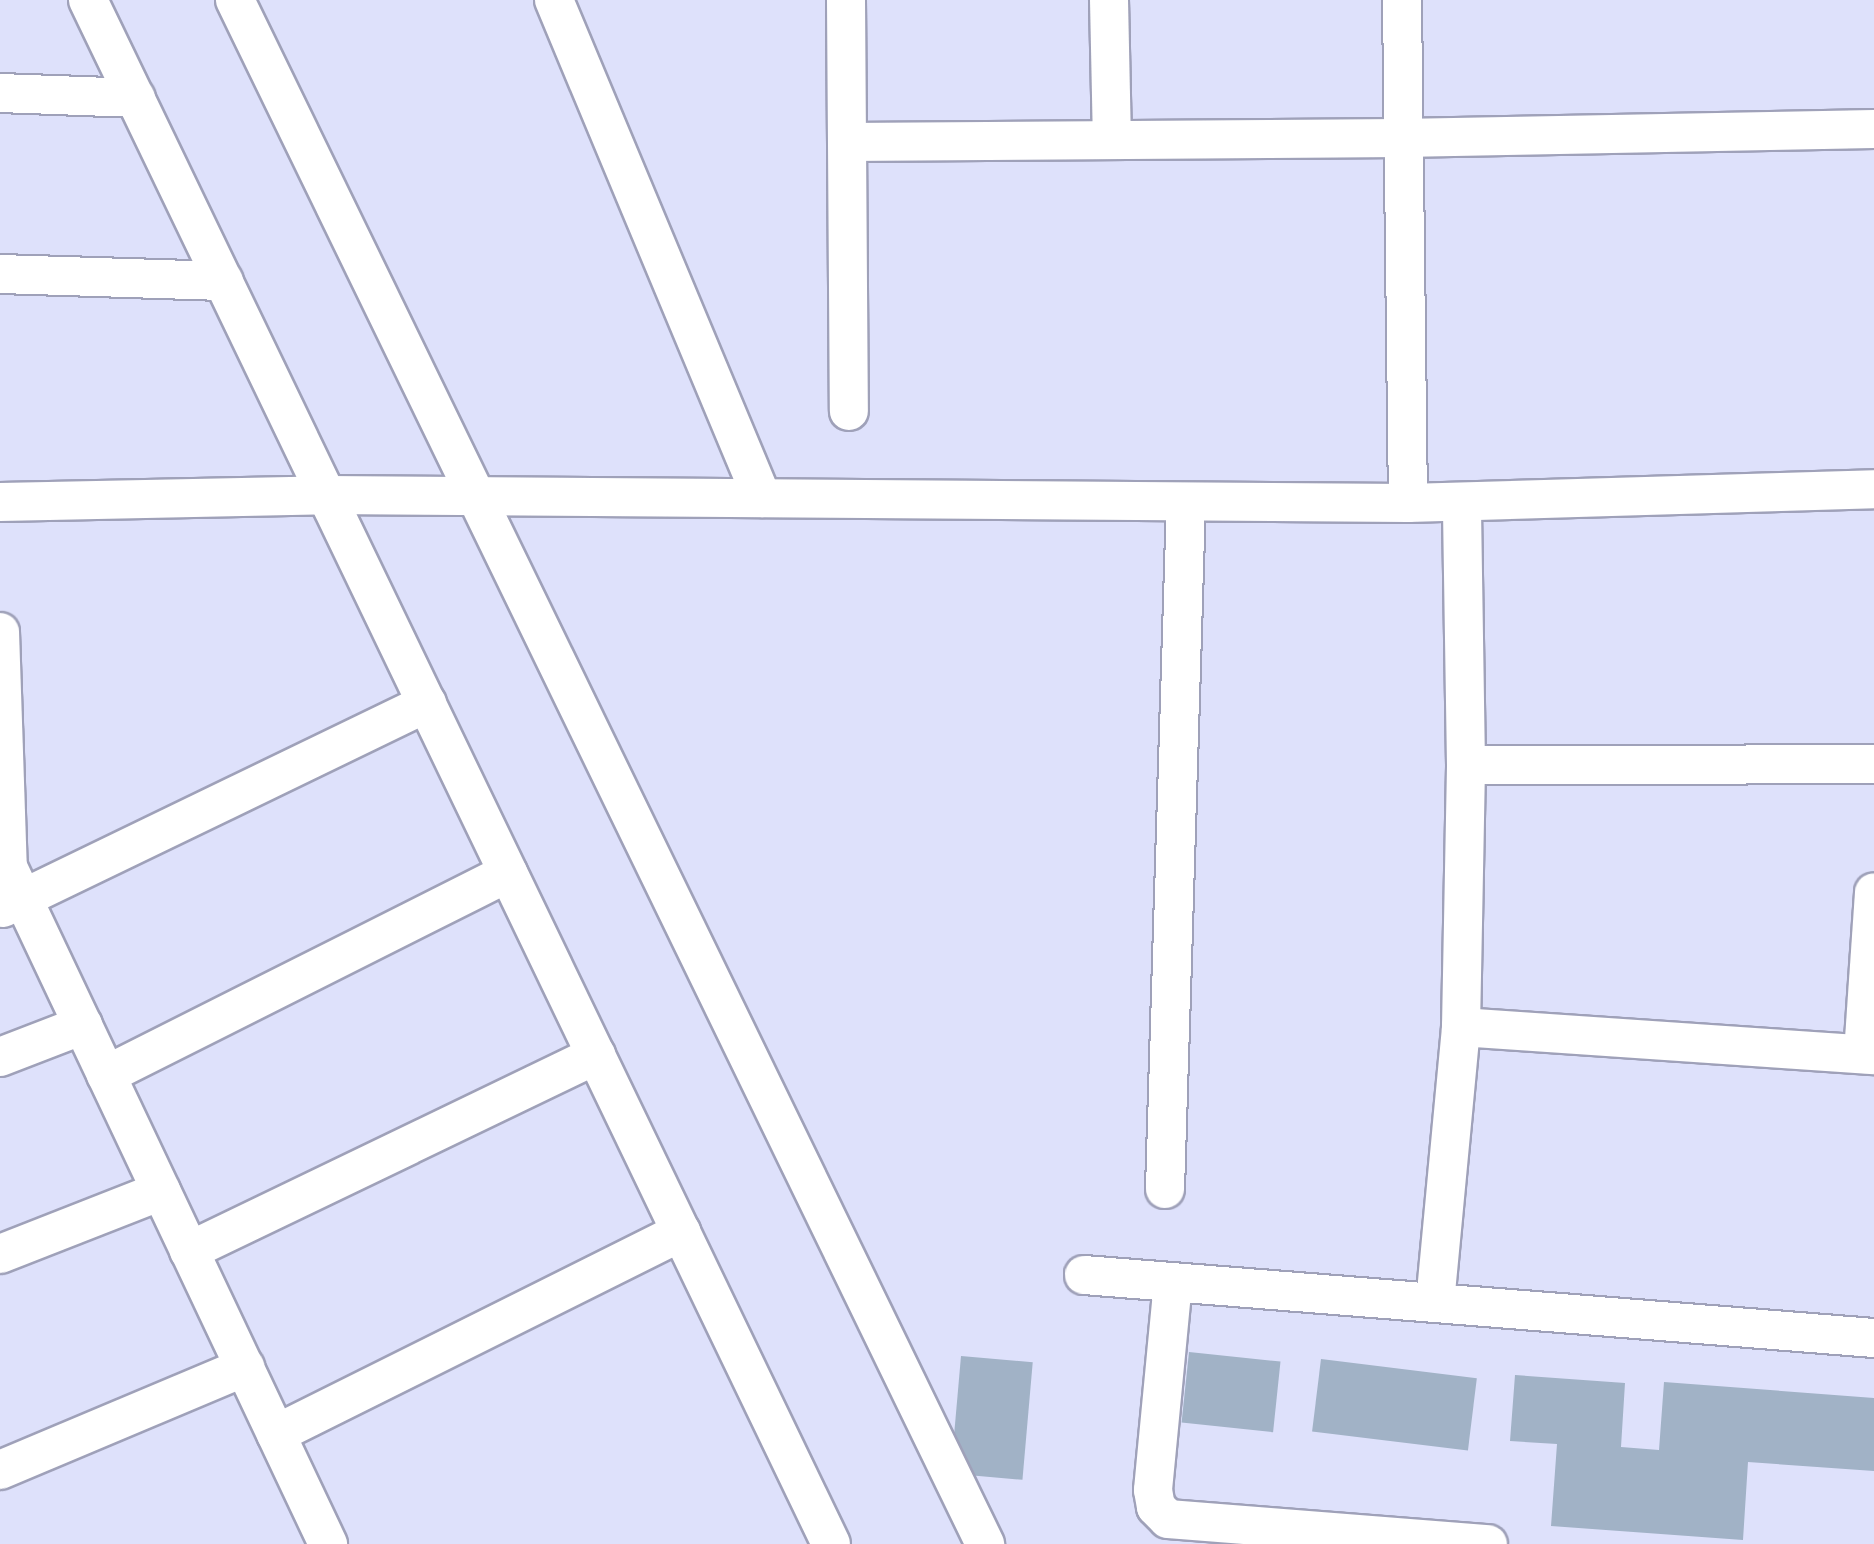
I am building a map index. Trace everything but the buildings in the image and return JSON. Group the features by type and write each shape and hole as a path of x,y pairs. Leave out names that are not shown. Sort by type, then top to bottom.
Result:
{"street":[{"path":"88,0 681,1232 818,1540"},
{"path":"235,0 985,1544"},
{"path":"554,0 762,498"},
{"path":"846,0 849,411"},
{"path":"1109,0 1112,140"},
{"path":"1402,0 1401,138 1408,503"},
{"path":"0,93 136,98"},
{"path":"847,142 1401,138 1874,129"},
{"path":"0,274 224,281"},
{"path":"0,502 327,495 1408,503 1874,489"},
{"path":"1165,1189 1186,502"},
{"path":"1435,1303 1461,1027 1466,765 1462,502"},
{"path":"0,632 8,903 83,1025 276,1434 321,1542"},
{"path":"8,903 427,703"},
{"path":"1466,765 1874,764"},
{"path":"106,1075 508,873"},
{"path":"1461,1027 1868,1054 1874,892"},
{"path":"0,1057 83,1025"},
{"path":"189,1251 596,1055"},
{"path":"0,1254 161,1191"},
{"path":"276,1434 681,1232"},
{"path":"1084,1275 1874,1338"},
{"path":"1173,1282 1153,1490 1156,1507 1168,1519 1488,1544"},
{"path":"0,1470 245,1367"}]}
